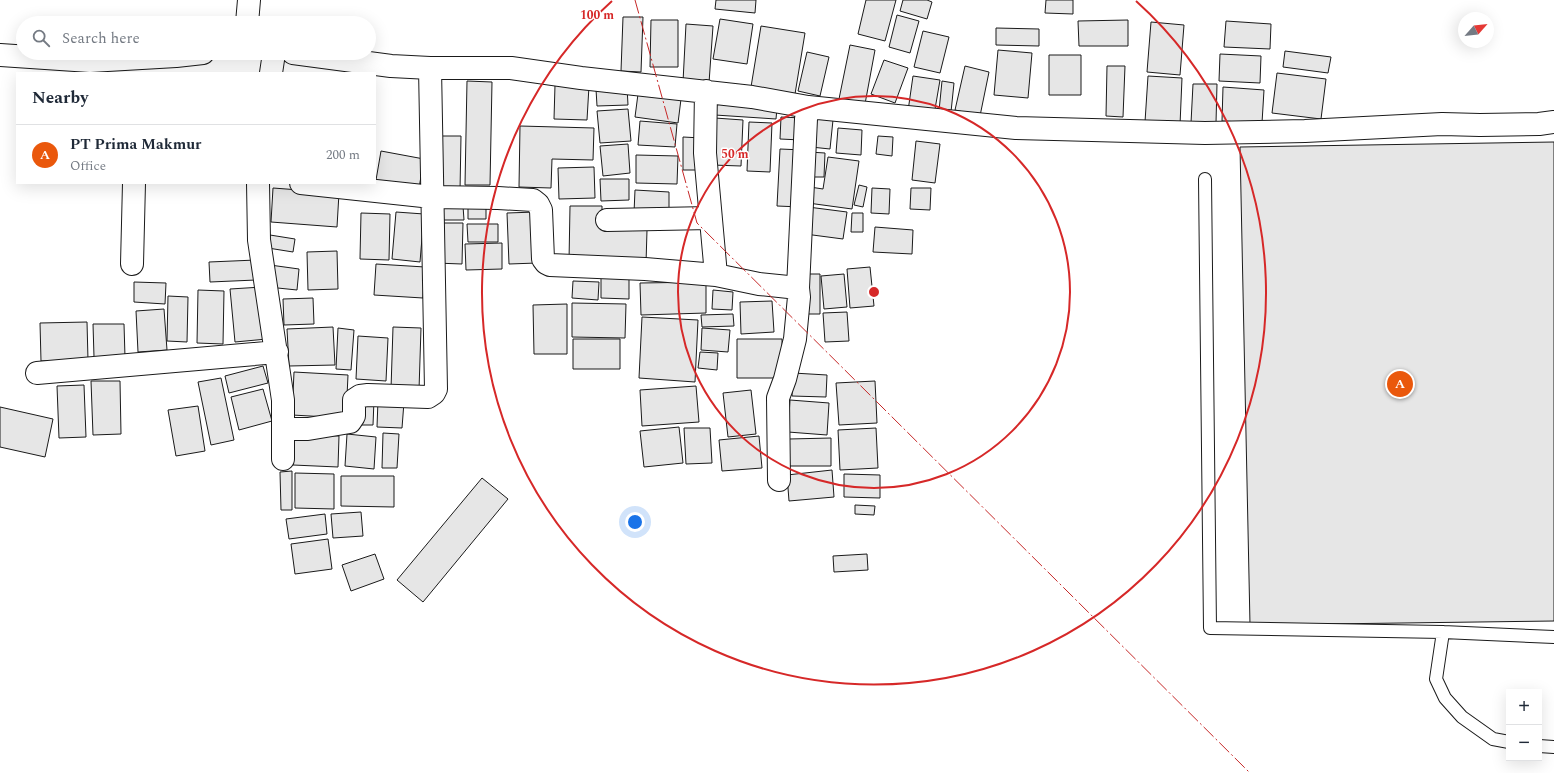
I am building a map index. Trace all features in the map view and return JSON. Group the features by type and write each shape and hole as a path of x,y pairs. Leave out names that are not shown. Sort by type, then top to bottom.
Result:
{"street":[{"path":"247,16 249,0"},
{"path":"0,55 16,56"},
{"path":"75,60 107,60"},
{"path":"272,72 273,60"},
{"path":"346,60 391,66 430,68 511,68 581,78 752,97 808,107 1016,128 1204,133 1305,131 1442,124 1539,124 1554,122"},
{"path":"283,429 308,429 350,422 354,416 354,400 360,396 428,397 434,393 436,388 430,68"},
{"path":"706,92 705,153 716,275"},
{"path":"779,480 778,398 785,379 795,339 806,120 808,107"},
{"path":"132,264 134,184"},
{"path":"258,184 259,240 283,400 283,459"},
{"path":"310,184 432,197 533,200 538,204 540,210 543,259 550,265 645,269 716,275 759,284 798,288"},
{"path":"607,220 710,218"},
{"path":"37,373 277,352"}],"lane":[{"path":"1205,179 1210,628 1443,632 1554,637"},
{"path":"1443,632 1436,679 1445,698 1462,717 1493,739 1506,741"},
{"path":"1542,746 1554,747"}],"building":[{"path":"716,0 756,0 755,13 715,9"},
{"path":"866,0 896,0 885,41 858,34"},
{"path":"903,0 927,0 932,2 927,19 900,11"},
{"path":"1046,0 1073,0 1073,14 1045,13"},
{"path":"897,15 919,21 910,53 889,47"},
{"path":"623,17 643,17 641,72 621,71"},
{"path":"720,19 753,24 747,64 713,59"},
{"path":"651,20 678,20 678,67 650,67"},
{"path":"1128,20 1128,46 1079,46 1078,21"},
{"path":"1226,21 1271,24 1270,49 1224,47"},
{"path":"1151,22 1184,25 1180,75 1147,72"},
{"path":"686,24 713,26 709,83 683,82"},
{"path":"761,26 805,33 795,94 751,87"},
{"path":"996,28 1039,29 1039,46 996,45"},
{"path":"923,31 949,37 940,73 914,67"},
{"path":"850,45 875,50 865,104 839,99"},
{"path":"998,50 1032,53 1028,98 994,95"},
{"path":"1285,51 1331,57 1328,73 1283,67"},
{"path":"807,52 829,57 820,96 798,91"},
{"path":"1220,54 1261,56 1260,83 1219,81"},
{"path":"1049,55 1081,55 1081,95 1049,95"},
{"path":"884,60 908,68 895,103 871,94"},
{"path":"965,66 989,72 980,116 955,110"},
{"path":"1107,66 1125,66 1123,117 1106,116"},
{"path":"1277,73 1326,79 1321,119 1272,113"},
{"path":"913,76 940,80 934,115 908,111"},
{"path":"1148,76 1182,78 1180,125 1145,122"},
{"path":"467,81 492,82 490,185 465,185"},
{"path":"942,81 954,83 951,112 939,111"},
{"path":"1193,84 1217,84 1216,123 1191,123"},
{"path":"555,85 589,86 587,120 554,119"},
{"path":"627,87 628,105 597,106 596,89"},
{"path":"1223,87 1264,90 1262,123 1222,121"},
{"path":"638,94 681,99 678,123 635,117"},
{"path":"716,103 777,108 776,119 715,115"},
{"path":"628,109 631,141 600,143 597,111"},
{"path":"781,117 802,118 801,140 780,139"},
{"path":"813,117 833,120 830,149 811,147"},
{"path":"715,118 743,120 741,166 712,165"},
{"path":"640,121 677,124 675,147 638,145"},
{"path":"749,122 772,123 770,172 747,171"},
{"path":"520,126 594,128 593,160 552,159 551,188 519,187"},
{"path":"838,128 862,130 861,155 836,153"},
{"path":"436,136 461,136 460,191 435,191"},
{"path":"878,136 893,137 892,156 876,154"},
{"path":"683,137 702,138 702,170 683,170"},
{"path":"916,141 940,144 935,183 912,180"},
{"path":"1554,142 1554,621 1250,625 1240,147"},
{"path":"628,144 630,173 603,176 600,146"},
{"path":"780,149 803,150 801,207 777,206"},
{"path":"381,151 424,159 419,188 376,180"},
{"path":"809,152 825,153 824,177 808,177"},
{"path":"636,155 678,156 677,184 636,183"},
{"path":"828,157 859,161 852,209 808,203 810,187 823,189"},
{"path":"594,167 595,198 559,199 558,168"},
{"path":"600,179 629,179 629,200 601,201"},
{"path":"859,185 867,187 863,207 854,205"},
{"path":"273,188 339,193 337,227 271,222"},
{"path":"872,188 890,189 889,214 871,213"},
{"path":"911,188 931,188 930,210 910,209"},
{"path":"635,190 669,192 669,215 634,213"},
{"path":"468,203 486,203 486,219 468,219"},
{"path":"439,205 463,206 464,220 439,220"},
{"path":"570,206 602,206 602,229 647,230 646,264 569,262"},
{"path":"808,207 847,212 843,239 805,234"},
{"path":"396,212 424,214 420,262 392,259"},
{"path":"536,212 537,263 509,264 507,213"},
{"path":"361,213 390,214 389,260 360,259"},
{"path":"852,213 863,213 863,232 851,232"},
{"path":"436,223 463,223 462,264 435,263"},
{"path":"467,224 498,224 498,242 468,242"},
{"path":"875,227 913,230 912,254 873,252"},
{"path":"270,235 295,239 293,252 268,248"},
{"path":"502,243 502,269 466,270 465,244"},
{"path":"337,251 338,289 308,290 307,252"},
{"path":"256,260 256,280 210,282 209,262"},
{"path":"376,264 425,267 423,298 374,295"},
{"path":"270,265 299,269 297,290 268,287"},
{"path":"870,267 874,306 850,308 847,269"},
{"path":"805,274 820,274 820,314 805,314"},
{"path":"844,274 847,307 824,309 821,276"},
{"path":"601,276 629,276 629,299 601,298"},
{"path":"573,281 599,282 598,300 572,298"},
{"path":"134,282 166,283 165,304 134,302"},
{"path":"706,282 706,313 641,315 640,283"},
{"path":"262,287 267,339 235,342 230,289"},
{"path":"198,290 224,291 223,344 197,343"},
{"path":"713,290 733,292 732,310 712,309"},
{"path":"168,296 188,297 187,342 167,341"},
{"path":"313,298 314,324 284,325 283,299"},
{"path":"772,301 774,332 741,334 740,302"},
{"path":"572,303 626,304 625,338 572,337"},
{"path":"567,304 567,354 534,354 533,305"},
{"path":"164,309 167,350 138,352 136,311"},
{"path":"847,312 849,341 825,342 823,313"},
{"path":"733,314 734,326 702,327 701,315"},
{"path":"642,317 698,320 695,382 639,378"},
{"path":"87,322 88,360 41,361 40,323"},
{"path":"93,324 124,324 125,357 94,357"},
{"path":"333,327 335,365 289,366 287,329"},
{"path":"393,327 421,328 419,390 391,389"},
{"path":"338,328 354,330 351,370 336,369"},
{"path":"702,328 730,330 728,352 701,350"},
{"path":"358,336 388,338 386,381 356,379"},
{"path":"573,339 620,339 620,369 573,369"},
{"path":"737,339 782,339 783,378 737,378"},
{"path":"700,352 718,353 717,370 698,368"},
{"path":"263,366 268,383 229,393 225,376"},
{"path":"294,372 348,375 346,418 292,415"},
{"path":"793,373 827,375 826,397 792,396"},
{"path":"221,378 234,440 211,445 198,382"},
{"path":"91,381 120,381 121,434 93,435"},
{"path":"875,381 877,423 839,425 836,383"},
{"path":"84,385 86,437 59,438 57,386"},
{"path":"696,386 699,422 642,426 640,390"},
{"path":"263,389 272,421 239,430 231,397"},
{"path":"751,390 756,434 728,437 723,393"},
{"path":"361,399 374,400 373,425 360,425"},
{"path":"378,400 404,402 402,428 377,427"},
{"path":"790,400 829,403 827,435 788,432"},
{"path":"198,406 205,451 176,456 168,410"},
{"path":"0,407 53,419 45,457 0,447"},
{"path":"679,427 683,463 644,467 640,431"},
{"path":"684,428 710,428 712,463 686,464"},
{"path":"876,428 878,468 840,470 838,430"},
{"path":"383,433 399,434 397,468 382,468"},
{"path":"294,434 339,436 338,467 293,465"},
{"path":"347,434 376,437 374,469 345,466"},
{"path":"759,436 762,468 722,471 719,440"},
{"path":"831,438 831,466 789,466 789,439"},
{"path":"832,470 834,497 789,501 787,475"},
{"path":"292,471 292,510 281,510 280,472"},
{"path":"295,473 334,474 334,509 295,508"},
{"path":"844,474 880,475 880,498 844,497"},
{"path":"341,476 394,476 394,507 341,506"},
{"path":"482,478 508,499 423,602 397,580"},
{"path":"855,505 875,506 874,515 855,514"},
{"path":"361,512 363,536 333,538 331,514"},
{"path":"325,514 327,534 289,539 286,519"},
{"path":"328,539 332,569 295,574 291,544"},
{"path":"375,554 384,579 351,591 342,565"},
{"path":"867,554 868,570 834,572 833,556"}],"power":[{"path":"635,0 697,223 1250,773"}],"place":[{"name":"PT Prima Makmur","path":"1400,384"}]}
